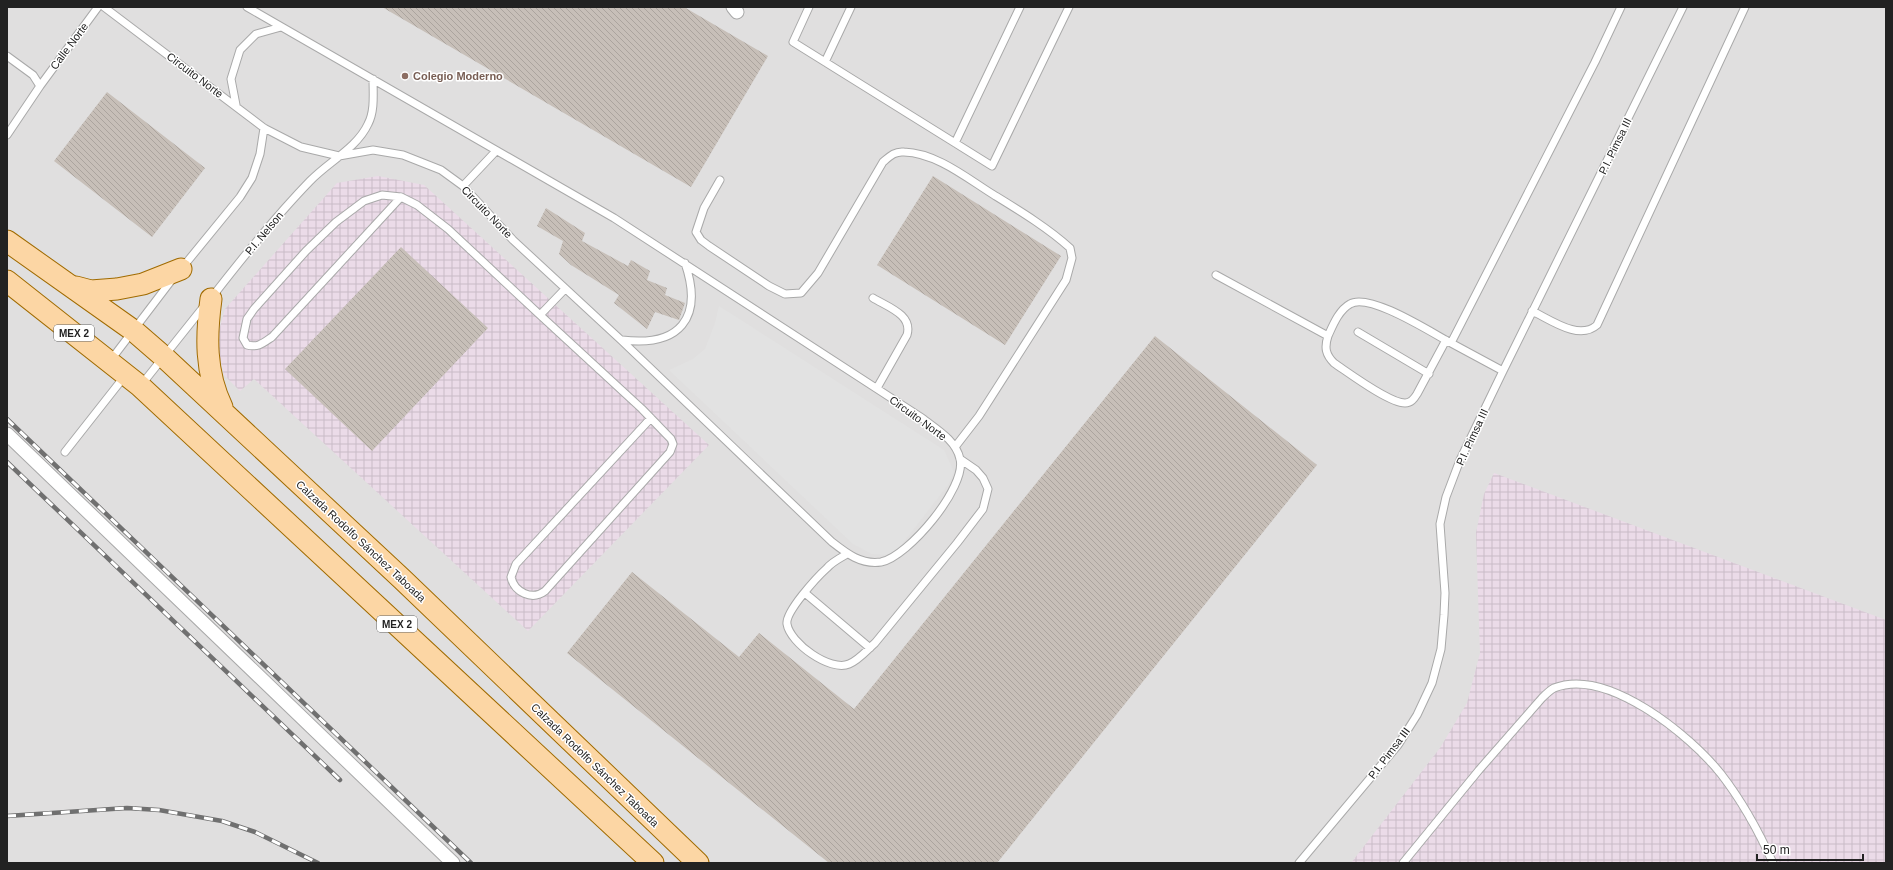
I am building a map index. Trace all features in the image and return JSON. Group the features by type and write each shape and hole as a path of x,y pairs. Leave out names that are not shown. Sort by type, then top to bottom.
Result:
{"main road":[{"name":"Calzada Rodolfo Sánchez Taboada","path":"7,241 70,284 134,331 164,356 402,579 698,863"},
{"path":"70,284 90,292 117,289 143,284 181,269"},
{"name":"MEX 2","path":"7,281 133,380 653,863"},
{"path":"211,299 207,326 209,367 216,394 225,413"}],"street":[{"path":"7,434 453,863"}],"lane":[{"name":"Calle Norte","path":"7,135 40,86 98,7"},
{"name":"Circuito Norte","path":"104,7 236,105 264,128 301,147 338,156 373,150 403,155 441,170 463,186 513,240 621,340 826,537 847,554 870,562 881,562 893,558 922,532 948,500 961,473 960,459 955,447 944,435 922,418 614,218 247,7"},
{"path":"809,7 793,42 992,166 1068,7"},
{"path":"825,62 851,7"},
{"path":"955,143 1020,7"},
{"path":"1502,371 1449,341 1389,309 1359,300 1351,303 1344,309 1328,336 1326,350 1328,356 1334,363 1376,390 1399,402 1405,403 1413,400 1449,341 1591,69 1621,7"},
{"name":"P.I. Pimsa III","path":"1299,863 1398,745 1417,715 1432,684 1441,649 1444,615 1445,593 1440,524 1446,497 1460,460 1502,371 1683,7"},
{"path":"1532,311 1557,323 1583,332 1591,330 1597,325 1745,7"},
{"path":"236,105 231,79 240,50 256,34 281,27"},
{"path":"7,56 33,75 40,86"},
{"name":"P.I. Nelson","path":"65,452 133,380 164,356 293,198 315,175 355,142 368,124 372,108 373,79"},
{"path":"109,361 240,197 252,178 260,154 264,128"},
{"path":"463,186 496,151"},
{"path":"720,180 698,222 696,232 701,240 736,265 785,294 801,293 808,286 818,273 884,162 893,154 903,151 932,159 955,170 1016,209 1070,248 1072,258 1066,280 979,416 955,447"},
{"path":"401,197 272,337 261,345 254,347 247,345 243,338 247,319 306,251 336,222 364,201 382,195 401,197 416,205 448,229 651,418 671,439 673,444 670,452 545,590 535,596 530,596 520,590 511,577 516,564 651,418"},
{"path":"621,340 636,342 660,340 673,334 680,328 691,306 692,294 691,281 685,263"},
{"path":"1216,275 1328,336"},
{"path":"540,315 565,289"},
{"path":"874,298 900,314 908,324 909,329 877,388"},
{"path":"1358,332 1429,374"},
{"path":"847,554 826,568 789,615 787,623 791,634 801,645 824,662 840,666 849,665 870,648 948,554 983,509 988,489 983,478 976,470 960,459"},
{"path":"805,593 870,648"},
{"path":"1403,863 1479,770 1552,688 1569,684 1591,684 1624,696 1659,717 1690,742 1720,774 1751,819 1773,863"}],"shaded area":[{"path":"7,7 1886,7 1886,863 7,863"},
{"path":"378,176 424,185 709,445 528,631 254,379 240,391 224,375 219,354 218,334 225,309 337,183"},
{"path":"719,306 944,450 954,472 948,485 899,548 888,555 872,554 853,544 669,370 693,359 705,349 715,323"},
{"path":"1494,473 1886,620 1886,863 1351,863 1440,748 1467,703 1480,653 1476,533 1484,494"}],"building":[{"path":"382,7 684,7 768,56 691,187"},
{"path":"107,92 205,168 152,237 54,161"},
{"path":"933,176 1061,256 1005,345 877,265"},
{"path":"546,208 585,233 582,241 628,266 631,260 650,271 647,280 667,288 665,295 685,303 679,320 655,312 647,329 614,303 619,295 571,265 559,254 563,241 537,226"},
{"path":"401,247 488,328 372,451 285,369"},
{"path":"1155,336 1317,465 997,863 829,863 567,653 632,572 739,657 759,633 854,709"}],"railway":[{"path":"7,419 471,863"},
{"path":"7,462 340,780"},
{"path":"7,816 127,808 159,810 222,821 255,832 318,863"}],"place":[{"name":"Colegio Moderno","path":"405,76"}]}
